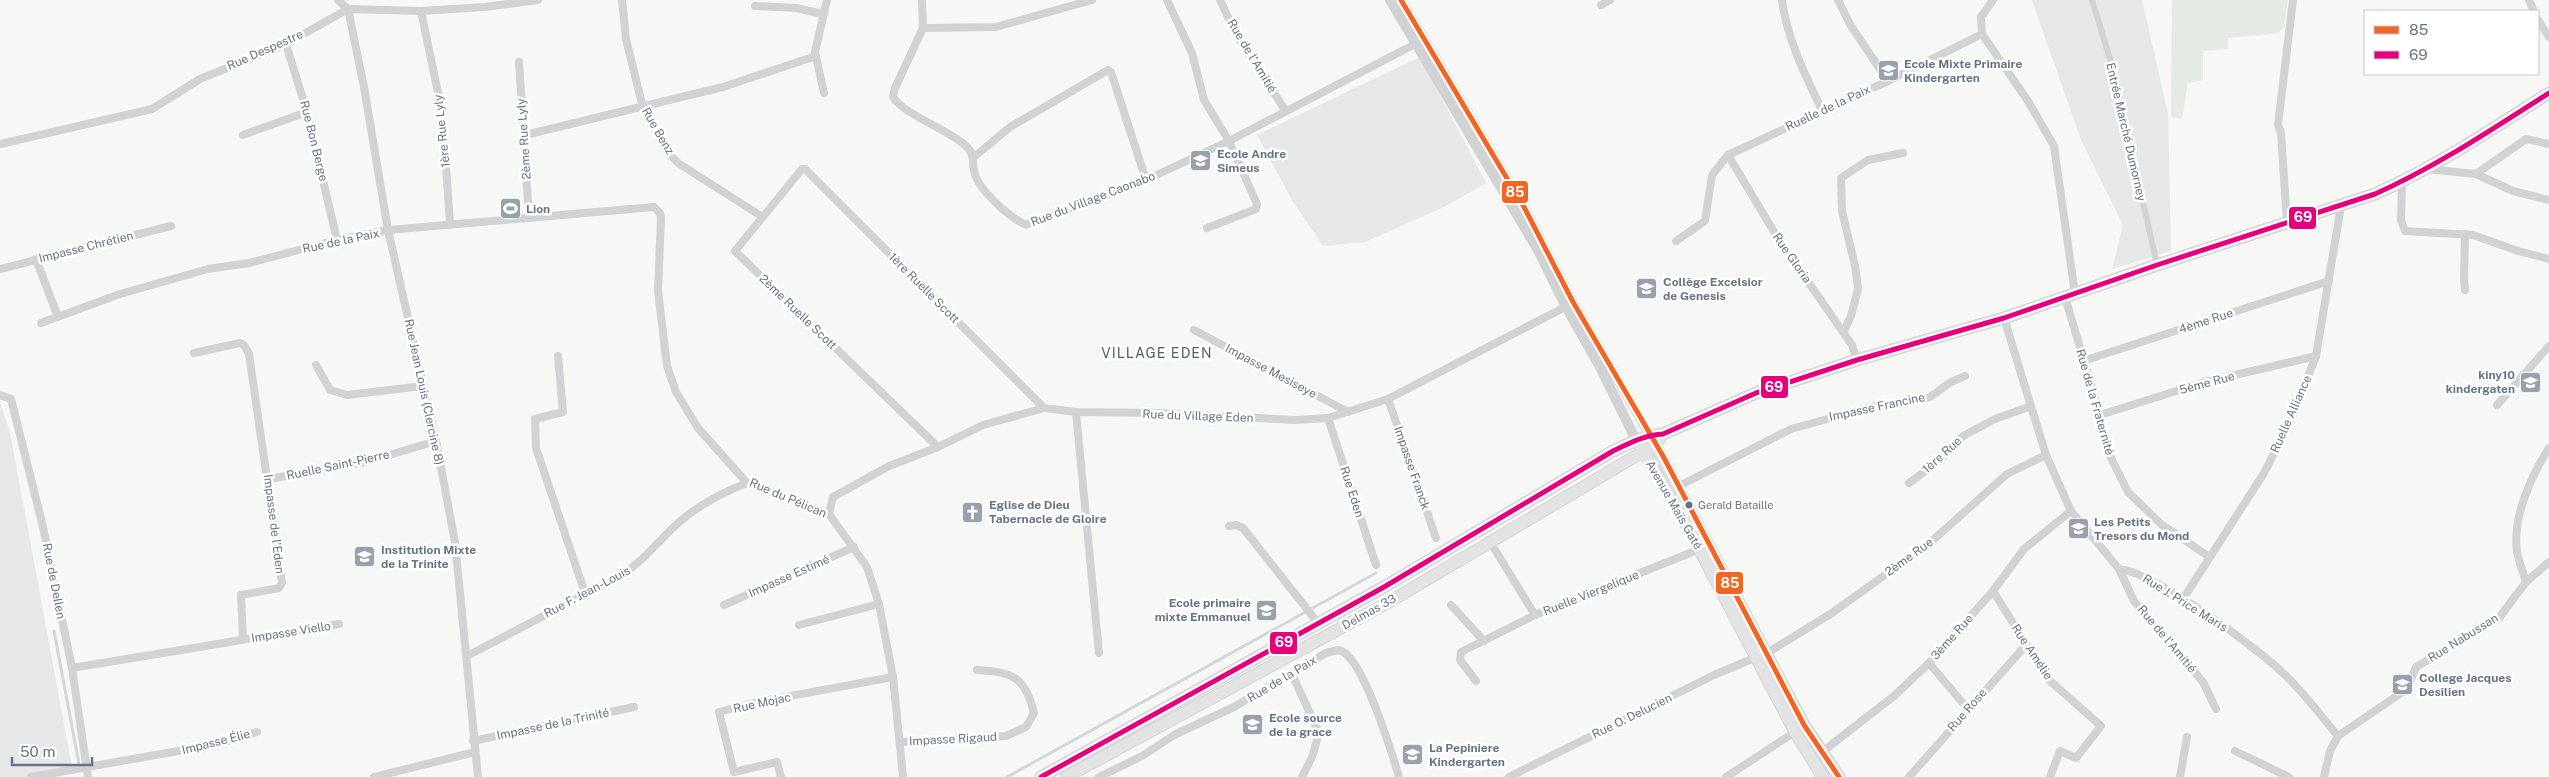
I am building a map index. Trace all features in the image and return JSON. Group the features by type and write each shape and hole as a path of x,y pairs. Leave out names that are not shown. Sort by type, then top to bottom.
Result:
{"main road":[{"name":"Delmas 33","path":"1066,777 1389,602 1489,540 1642,451 1653,439 1663,434 1756,393 1857,360 2004,318 2157,264 2341,206 2402,182 2549,93"},
{"name":"Delmas 33","path":"1041,777 1384,587 1613,451 1636,440 1653,439"},
{"name":"Avenue Maïs Gaté","path":"1653,439 1679,486 1762,655 1794,732 1823,777"},
{"name":"Avenue Maïs Gaté","path":"1636,440 1762,655 1838,777"}],"street":[{"path":"338,0 348,9 421,11 485,7 538,0"},
{"name":"Rue Benz","path":"622,0 626,39 643,108 666,150 678,163 761,216"},
{"path":"824,93 816,56 827,0"},
{"path":"922,0 923,28 895,88 893,97 897,104 930,122 966,146 974,157 1010,127 1108,70 1111,72 1146,180"},
{"path":"923,28 996,28 1092,0"},
{"path":"1167,0 1192,53 1204,100 1228,141 1257,207 1207,228"},
{"name":"Rue de l'Amitié","path":"1220,0 1236,34 1285,110"},
{"name":"Avenue Maïs Gaté","path":"1390,0 1421,41 1524,207 1636,440"},
{"name":"Avenue Maïs Gaté","path":"1401,0 1421,41"},
{"path":"1601,5 1610,0"},
{"path":"1782,0 1784,16 1799,63 1822,110"},
{"path":"1838,0 1851,26 1888,81"},
{"path":"1982,34 1981,18 1993,0"},
{"name":"Entrée Marché Dumorney","path":"2092,0 2114,72 2157,264"},
{"path":"2287,223 2281,133 2278,125 2293,0"},
{"path":"755,6 788,8 823,14"},
{"name":"Rue Despestre","path":"0,144 152,109 200,79 286,44 348,9"},
{"name":"Rue Jean Louis (Clercine 8)","path":"348,9 364,87 388,230 436,441 455,542 467,656 474,752 478,777"},
{"name":"1ère Rue Lyly","path":"421,11 442,112 450,223"},
{"path":"2539,22 2549,37"},
{"name":"Ruelle de la Paix","path":"1728,154 1888,81 1982,34"},
{"name":"Rue de la Fraternité","path":"1982,34 2028,101 2054,146 2070,296 2083,361 2100,414 2108,452 2128,492 2161,524 2208,556"},
{"name":"Rue du Village Caonabo","path":"974,157 974,170 979,183 1012,218 1026,225 1146,180 1228,141 1421,41"},
{"name":"Rue Bon Berge","path":"286,44 307,112 337,240"},
{"path":"525,134 643,108 723,87 816,56"},
{"name":"2ème Rue Lyly","path":"518,62 525,134 529,217"},
{"path":"243,135 307,112"},
{"path":"2476,174 2526,139 2549,144"},
{"path":"1844,331 1851,316 1858,290 1854,258 1842,211 1841,178 1868,160 1903,153"},
{"path":"1676,241 1705,221 1712,176 1728,154"},
{"name":"Rue Gloria","path":"1728,154 1779,240 1844,331 1852,345 1857,360"},
{"name":"2ème Ruelle Scott","path":"803,168 761,216 735,251 938,447"},
{"name":"1ère Ruelle Scott","path":"803,168 1044,408"},
{"path":"2425,169 2476,174 2513,191 2549,200"},
{"path":"2402,182 2401,220 2405,231 2466,234 2549,259"},
{"name":"Rue de la Paix","path":"41,323 120,294 208,269 248,263 337,240 388,230 650,206"},
{"name":"Rue du Pélican","path":"650,206 658,210 661,218 658,291 667,366 676,392 698,428 747,483 829,514 867,567 879,604 894,677 903,777"},
{"name":"Ruelle Alliance","path":"2183,599 2208,556 2264,473 2291,420 2316,356 2341,206"},
{"name":"Impasse Chrétien","path":"0,266 171,226"},
{"path":"2465,290 2466,234"},
{"path":"36,259 58,317"},
{"name":"4ème Rue","path":"2083,361 2329,282"},
{"name":"Avenue Maïs Gaté","path":"1570,304 1653,439"},
{"name":"Rue du Village Eden","path":"829,514 833,497 890,466 938,447 983,425 1044,408 1076,412 1160,413 1296,420 1328,418 1388,399 1570,304"},
{"path":"2004,318 2046,455 2071,511 2119,569"},
{"name":"Impasse Mesiseye","path":"1194,330 1348,412"},
{"name":"Impasse de l'Eden","path":"194,354 240,343 244,345 249,354 282,583 279,588 241,595 243,639"},
{"path":"2497,405 2549,346"},
{"path":"558,356 563,412 535,419 536,448 585,593"},
{"name":"5ème Rue","path":"2100,414 2205,382 2316,356"},
{"path":"316,365 330,390 347,395 423,386"},
{"name":"Impasse Francine","path":"1679,486 1791,429 1875,406 1904,404 1930,397 1951,382 1965,376"},
{"name":"Rue de Dellen","path":"0,395 11,399 43,527 72,668 88,777"},
{"name":"Impasse Franck","path":"1388,399 1436,538"},
{"name":"1ère Rue","path":"1909,483 1939,461 1963,436 1995,419 2031,406"},
{"path":"1076,412 1099,653"},
{"name":"Rue Eden","path":"1328,418 1376,565"},
{"name":"Ruelle Saint-Pierre","path":"268,479 366,462 436,441"},
{"path":"2526,582 2517,551 2518,523 2527,493 2549,448"},
{"name":"2ème Rue","path":"1762,655 1832,613 1932,541 2007,474 2046,455"},
{"name":"Rue F. Jean-Louis","path":"467,656 635,567 678,523 712,497 747,483"},
{"name":"3ème Rue","path":"1822,752 1894,696 1929,663 1993,591 2024,549 2071,511"},
{"path":"1229,526 1236,525 1243,528 1318,623"},
{"name":"Ruelle Viergelique","path":"1489,540 1535,615 1700,549"},
{"name":"Impasse Estimé","path":"724,605 854,547"},
{"name":"Rue Nabussan","path":"2338,736 2406,689 2416,667 2499,618 2526,582 2549,562"},
{"name":"Rue de l'Amitié","path":"2119,569 2134,601 2204,682 2216,709"},
{"name":"Rue J. Price Maris","path":"2119,569 2132,570 2183,599 2228,630 2285,674 2338,736"},
{"name":"Rue Amélie","path":"1993,591 2048,679 2100,726 2076,758 2060,751 2050,777"},
{"path":"800,626 879,604"},
{"path":"1451,605 1484,641"},
{"path":"1476,681 1460,660 1461,652 1535,615"},
{"name":"Impasse Viello","path":"243,639 339,624"},
{"path":"72,668 243,639"},
{"name":"Rue Rose","path":"1909,777 1967,708 2026,645"},
{"name":"Rue de la Paix","path":"1099,777 1142,756 1176,734 1234,708 1326,653 1338,650 1348,655 1359,671 1391,751 1399,777"},
{"name":"Rue O. Delucien","path":"1509,777 1714,675 1762,655"},
{"path":"1929,663 1967,708"},
{"name":"Impasse Rigaud","path":"901,742 1006,736 1026,727 1034,712 1030,696 1018,678 1001,672 977,670"},
{"path":"1292,674 1318,734 1312,757 1302,777"},
{"name":"Rue Mojac","path":"781,777 777,762 734,772 719,712 758,702 894,677"},
{"name":"Impasse de la Trinité","path":"473,741 634,708"},
{"name":"Impasse Élie","path":"31,777 218,744 257,732"},
{"path":"1726,777 1794,732"},
{"path":"2324,777 2330,751 2338,736"},
{"path":"2180,777 2187,737"},
{"path":"2235,751 2289,777"},
{"path":"374,777 474,752"}],"shaded area":[{"path":"2032,0 2142,0 2168,114 2171,251 2112,269 2123,225 2081,140"},
{"path":"2172,0 2288,0 2284,26 2279,33 2228,38 2228,49 2203,51 2203,80 2188,83 2182,119 2171,117"},
{"path":"1420,57 1486,183 1446,206 1365,242 1323,246 1292,200 1257,135"},
{"path":"0,402 10,432 73,773 46,777 0,777"}],"waterway":[{"path":"1007,777 1376,573"},
{"path":"54,631 79,764"}],"transit line":[{"name":"85","path":"1401,0 1524,207 1573,302 1663,456 1804,725 1839,777"},
{"name":"69","path":"1041,777 1384,587 1625,445 1663,434 1756,393 1857,360 2004,318 2157,265 2375,194 2442,160 2549,93"}],"place":[{"name":"Ecole Mixte Primaire Kindergarten","path":"1888,71"},
{"name":"Ecole Andre Simeus","path":"1201,161"},
{"name":"Lion","path":"510,209"},
{"name":"Collège Excelsior de Genesis","path":"1647,289"},
{"name":"kiny10 kindergaten","path":"2531,382"},
{"name":"Gerald Bataille","path":"1689,505"},
{"name":"Eglise de Dieu Tabernacle de Gloire","path":"973,512"},
{"name":"Les Petits Tresors du Mond","path":"2078,529"},
{"name":"Institution Mixte de la Trinite","path":"365,557"},
{"name":"Ecole primaire mixte Emmanuel","path":"1267,610"},
{"name":"College Jacques Desilien","path":"2403,685"},
{"name":"Ecole source de la grace","path":"1253,725"},
{"name":"La Pepiniere Kindergarten","path":"1413,755"}],"district":[{"name":"VILLAGE EDEN","path":"1157,353"}]}
